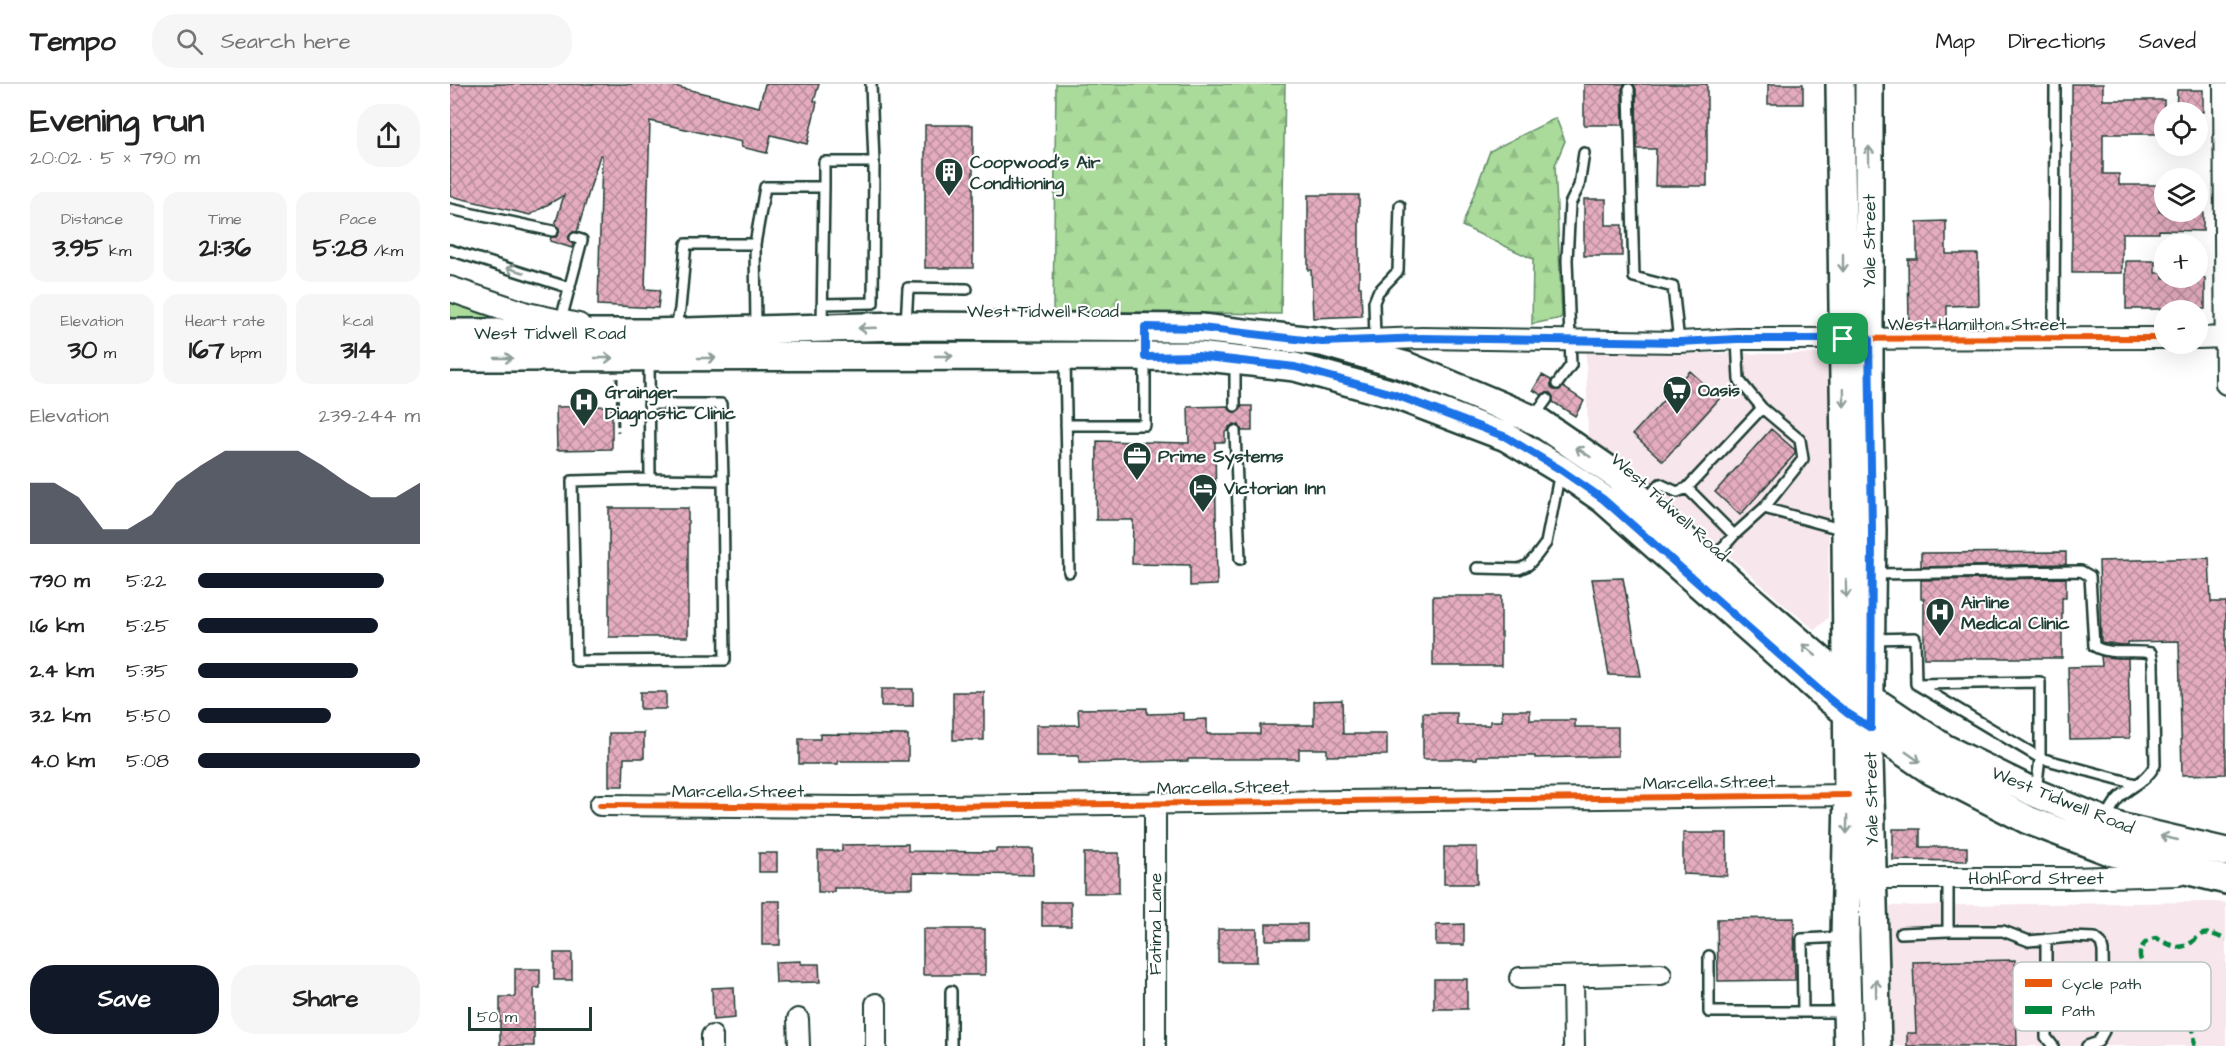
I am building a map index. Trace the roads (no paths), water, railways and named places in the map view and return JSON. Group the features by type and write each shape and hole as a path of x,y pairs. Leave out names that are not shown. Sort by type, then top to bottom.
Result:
{"main road":[{"name":"Yale Street","path":"1840,84 1843,204 1856,339"},
{"name":"Yale Street","path":"1848,1046 1845,937 1848,795 1846,682 1859,530 1856,339 1869,84"},
{"name":"West Tidwell Road","path":"450,357 560,338 604,333 658,341 756,331 822,317 903,326 1201,328 1322,342 1406,366 1540,409 1619,477 1635,511 1847,713 1932,771 2028,820 2112,852 2226,880"},
{"path":"899,356 903,326"},
{"path":"1145,327 1145,357"},
{"name":"West Tidwell Road","path":"450,333 658,341 899,356 1198,356 1295,367 1393,394 1506,437 1561,470 1603,499 1635,511 1709,563 1846,682 1944,748 2036,793 2113,824 2226,852"},
{"path":"1393,394 1406,366"},
{"name":"Yale Street","path":"1859,530 1872,574 1869,770 1877,1046"},
{"path":"2112,852 2113,824"}],"street":[{"path":"2224,84 2226,384"},
{"path":"450,289 527,315 560,338"},
{"path":"2208,338 2226,337"},
{"name":"West Hamilton Street","path":"1322,342 1422,338 1679,342 1737,339 2154,338"},
{"path":"1406,366 1422,338"},
{"name":"Marcella Street","path":"600,805 855,807 1848,795"},
{"name":"Fatima Lane","path":"1155,802 1155,1046"},
{"name":"Hohlford Street","path":"1873,878 2082,878 2200,874"},
{"path":"1520,978 1660,974"},
{"path":"1573,977 1574,1046"},
{"path":"876,1004 876,1046"},
{"path":"798,1019 798,1046"}],"lane":[{"path":"871,84 874,162 873,303 822,317 825,162 874,162"},
{"path":"2054,340 2055,84"},
{"path":"1629,89 1634,277 1673,287 1679,342"},
{"path":"1557,384 1571,365 1567,260 1570,204 1579,186 1584,153"},
{"path":"756,331 755,244 765,187 825,187"},
{"path":"1375,340 1374,302 1378,292 1398,271 1400,206"},
{"path":"450,209 553,231"},
{"path":"560,338 579,239"},
{"path":"650,479 649,404 658,341 680,309 686,244 755,244"},
{"path":"450,250 570,288"},
{"path":"903,326 908,288 967,289"},
{"path":"1709,563 1734,535 1764,508 1803,459 1800,440 1762,408 1739,380 1737,339"},
{"path":"1065,356 1070,572"},
{"path":"1066,425 1145,425 1145,357"},
{"path":"1235,361 1235,406"},
{"path":"649,404 721,404 723,480 725,660 576,661 572,481 723,480"},
{"path":"1635,511 1660,484 1677,492 1687,488 1762,408"},
{"path":"1235,431 1240,558"},
{"path":"1477,568 1519,568 1528,565 1533,560 1546,543 1561,470"},
{"path":"1687,488 1734,535"},
{"path":"1764,508 1859,530"},
{"path":"1872,574 2081,571 2090,576 2094,646 2101,650 2151,653 2153,663 2156,765 2149,777 2119,795 2111,807 2113,824"},
{"path":"1871,639 1915,638 1916,684"},
{"path":"1916,684 2040,682 2040,758 2036,793"},
{"path":"1916,684 2040,758 2136,784"},
{"path":"1948,878 1948,931"},
{"path":"1901,933 2003,931 2029,940 2095,938 2101,943 2103,962"},
{"path":"1803,1012 1802,939 1845,937"},
{"path":"2046,939 2046,962"},
{"path":"1709,956 1709,1012 1847,1012"},
{"path":"951,991 951,1046"},
{"path":"2046,1031 2049,1044 2054,1046"},
{"path":"2087,1046 2098,1042 2104,1031"}],"place":[{"name":"Coopwood's Air Conditioning","path":"949,198"},
{"name":"Oasis","path":"1677,416"},
{"name":"Grainger Diagnostic Clinic","path":"584,428"},
{"name":"Prime Systems","path":"1137,482"},
{"name":"Victorian Inn","path":"1203,514"},
{"name":"Airline Medical Clinic","path":"1940,638"}]}
